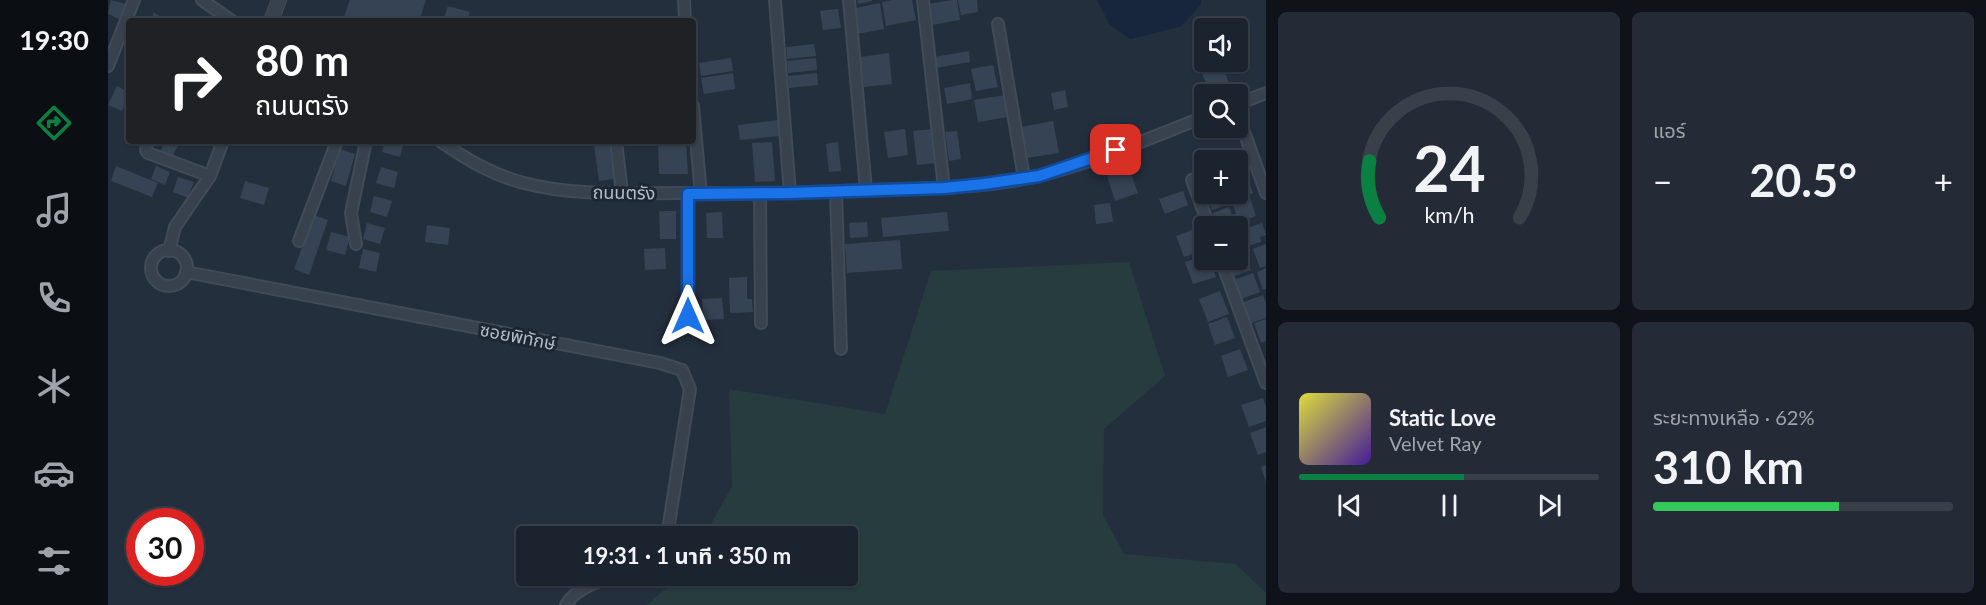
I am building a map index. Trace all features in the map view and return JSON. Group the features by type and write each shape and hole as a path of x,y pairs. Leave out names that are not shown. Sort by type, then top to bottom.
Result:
{"street":[{"path":"127,18 134,0"},
{"path":"202,0 228,18"},
{"path":"272,18 279,0"},
{"path":"684,0 685,18"},
{"path":"775,0 790,193"},
{"path":"849,0 867,190"},
{"path":"922,0 944,188"},
{"path":"108,66 126,20"},
{"path":"998,24 1024,178"},
{"path":"1248,100 1266,93"},
{"name":"ถนนตรัง","path":"444,144 488,171 524,184 559,190 688,194 836,192 944,188 1024,178 1057,170 1194,121"},
{"path":"1246,138 1266,193"},
{"path":"696,139 701,194"},
{"path":"147,144 148,153 210,176"},
{"path":"169,251 175,227 210,176 222,144"},
{"path":"299,241 336,144"},
{"path":"356,244 351,213 365,144"},
{"path":"616,144 622,193"},
{"path":"1248,161 1253,159"},
{"path":"836,192 841,350"},
{"path":"688,194 688,316"},
{"path":"760,194 761,323"},
{"path":"169,251 182,256 186,272 181,282 170,286 158,283 152,273 153,261 161,252 169,251"},
{"path":"1225,270 1265,377"},
{"name":"ซอยพิทักษ์","path":"186,272 660,363 682,370 690,389 670,526"},
{"path":"566,605 570,597 588,586"}],"green space":[{"path":"1129,262 1165,376 1104,429 1103,515 1124,554 1236,564 1266,593 1266,605 647,605 669,586 858,586 858,526 710,526 732,486 729,389 885,414 931,271"}],"water":[{"path":"1097,0 1201,0 1201,4 1182,26 1130,39 1110,25"}],"building":[{"path":"111,0 126,4 119,19 108,14"},
{"path":"350,0 426,0 420,18 344,18"},
{"path":"857,0 872,0 872,1 858,4"},
{"path":"912,0 916,20 886,26 882,2"},
{"path":"957,0 960,20 931,25 927,4"},
{"path":"958,0 977,0 978,12 961,15"},
{"path":"880,3 884,29 857,34 851,9"},
{"path":"448,6 470,12 468,18 444,18"},
{"path":"838,9 841,28 823,30 820,11"},
{"path":"154,13 164,18 152,18"},
{"path":"814,44 816,56 787,59 786,47"},
{"path":"969,51 970,62 936,68 934,57"},
{"path":"889,53 892,84 864,87 860,57"},
{"path":"731,58 733,71 701,76 699,63"},
{"path":"816,58 817,70 788,73 787,61"},
{"path":"993,65 998,87 976,91 971,69"},
{"path":"1201,72 1225,72 1229,84 1207,84"},
{"path":"733,73 735,89 704,94 701,78"},
{"path":"817,73 818,85 789,88 788,76"},
{"path":"970,83 972,99 947,104 944,88"},
{"path":"117,86 126,90 126,100 122,111 108,105"},
{"path":"1065,90 1068,107 1054,110 1051,93"},
{"path":"1005,95 1008,117 978,122 974,100"},
{"path":"779,120 780,136 740,140 738,125"},
{"path":"1053,121 1059,153 1026,158 1021,127"},
{"path":"905,129 908,155 888,158 884,132"},
{"path":"932,129 936,163 917,165 913,131"},
{"path":"957,131 961,159 949,161 945,132"},
{"path":"772,142 775,181 755,182 752,143"},
{"path":"838,142 841,171 829,172 826,144"},
{"path":"164,144 178,145 172,158 160,152"},
{"path":"384,144 403,144 400,157 382,152"},
{"path":"609,144 614,179 599,181 594,145"},
{"path":"658,144 686,144 688,174 659,174"},
{"path":"340,149 355,154 346,186 331,181"},
{"path":"116,166 158,183 152,197 111,181"},
{"path":"156,166 170,172 165,185 151,179"},
{"path":"381,167 398,172 394,188 376,183"},
{"path":"1129,168 1138,193 1115,201 1107,176"},
{"path":"178,177 194,182 188,198 173,192"},
{"path":"1248,180 1253,193 1248,195"},
{"path":"245,181 269,188 264,205 240,198"},
{"path":"1183,191 1188,205 1165,214 1159,199"},
{"path":"374,196 392,201 387,217 370,212"},
{"path":"1250,198 1256,216 1248,219 1248,216 1237,216 1233,205 1248,204"},
{"path":"1110,203 1113,222 1096,224 1094,205"},
{"path":"1210,204 1230,204 1212,210"},
{"path":"1229,207 1232,216 1214,216 1213,213"},
{"path":"659,211 676,211 676,239 660,239"},
{"path":"722,212 723,238 707,238 706,213"},
{"path":"947,212 949,231 883,237 881,218"},
{"path":"314,215 328,220 309,275 294,269"},
{"path":"867,222 868,237 850,238 849,223"},
{"path":"367,223 385,228 380,244 363,239"},
{"path":"1262,223 1266,235 1260,237 1261,242 1248,246 1248,228"},
{"path":"427,225 450,228 448,245 425,242"},
{"path":"1194,229 1194,253 1184,257 1176,236"},
{"path":"331,232 350,237 345,255 326,250"},
{"path":"900,240 902,269 847,273 845,244"},
{"path":"1266,244 1266,266 1260,268 1253,249"},
{"path":"665,248 666,269 645,270 644,249"},
{"path":"363,249 380,253 376,272 359,268"},
{"path":"1194,259 1194,270 1214,270 1216,277 1193,284 1185,262"},
{"path":"1248,262 1251,270 1232,277 1230,270 1248,270"},
{"path":"1266,268 1266,289 1263,290 1257,272"},
{"path":"1253,273 1260,292 1241,299 1234,280"},
{"path":"747,277 747,299 752,299 753,312 730,313 729,278"},
{"path":"1220,291 1229,314 1208,322 1199,299"},
{"path":"1263,295 1266,303 1266,318 1248,324 1241,303"},
{"path":"722,298 724,319 703,320 702,299"},
{"path":"1227,317 1235,338 1215,345 1208,324"},
{"path":"1266,319 1266,341 1261,343 1254,323"},
{"path":"1240,349 1248,370 1228,377 1221,356"},
{"path":"1263,398 1266,407 1266,421 1249,427 1241,405"},
{"path":"1266,427 1266,452 1258,455 1250,433"},
{"path":"1266,465 1266,482 1261,467"}],"route":[{"path":"688,316 688,194 944,188 984,184 1039,176 1116,150"}]}
